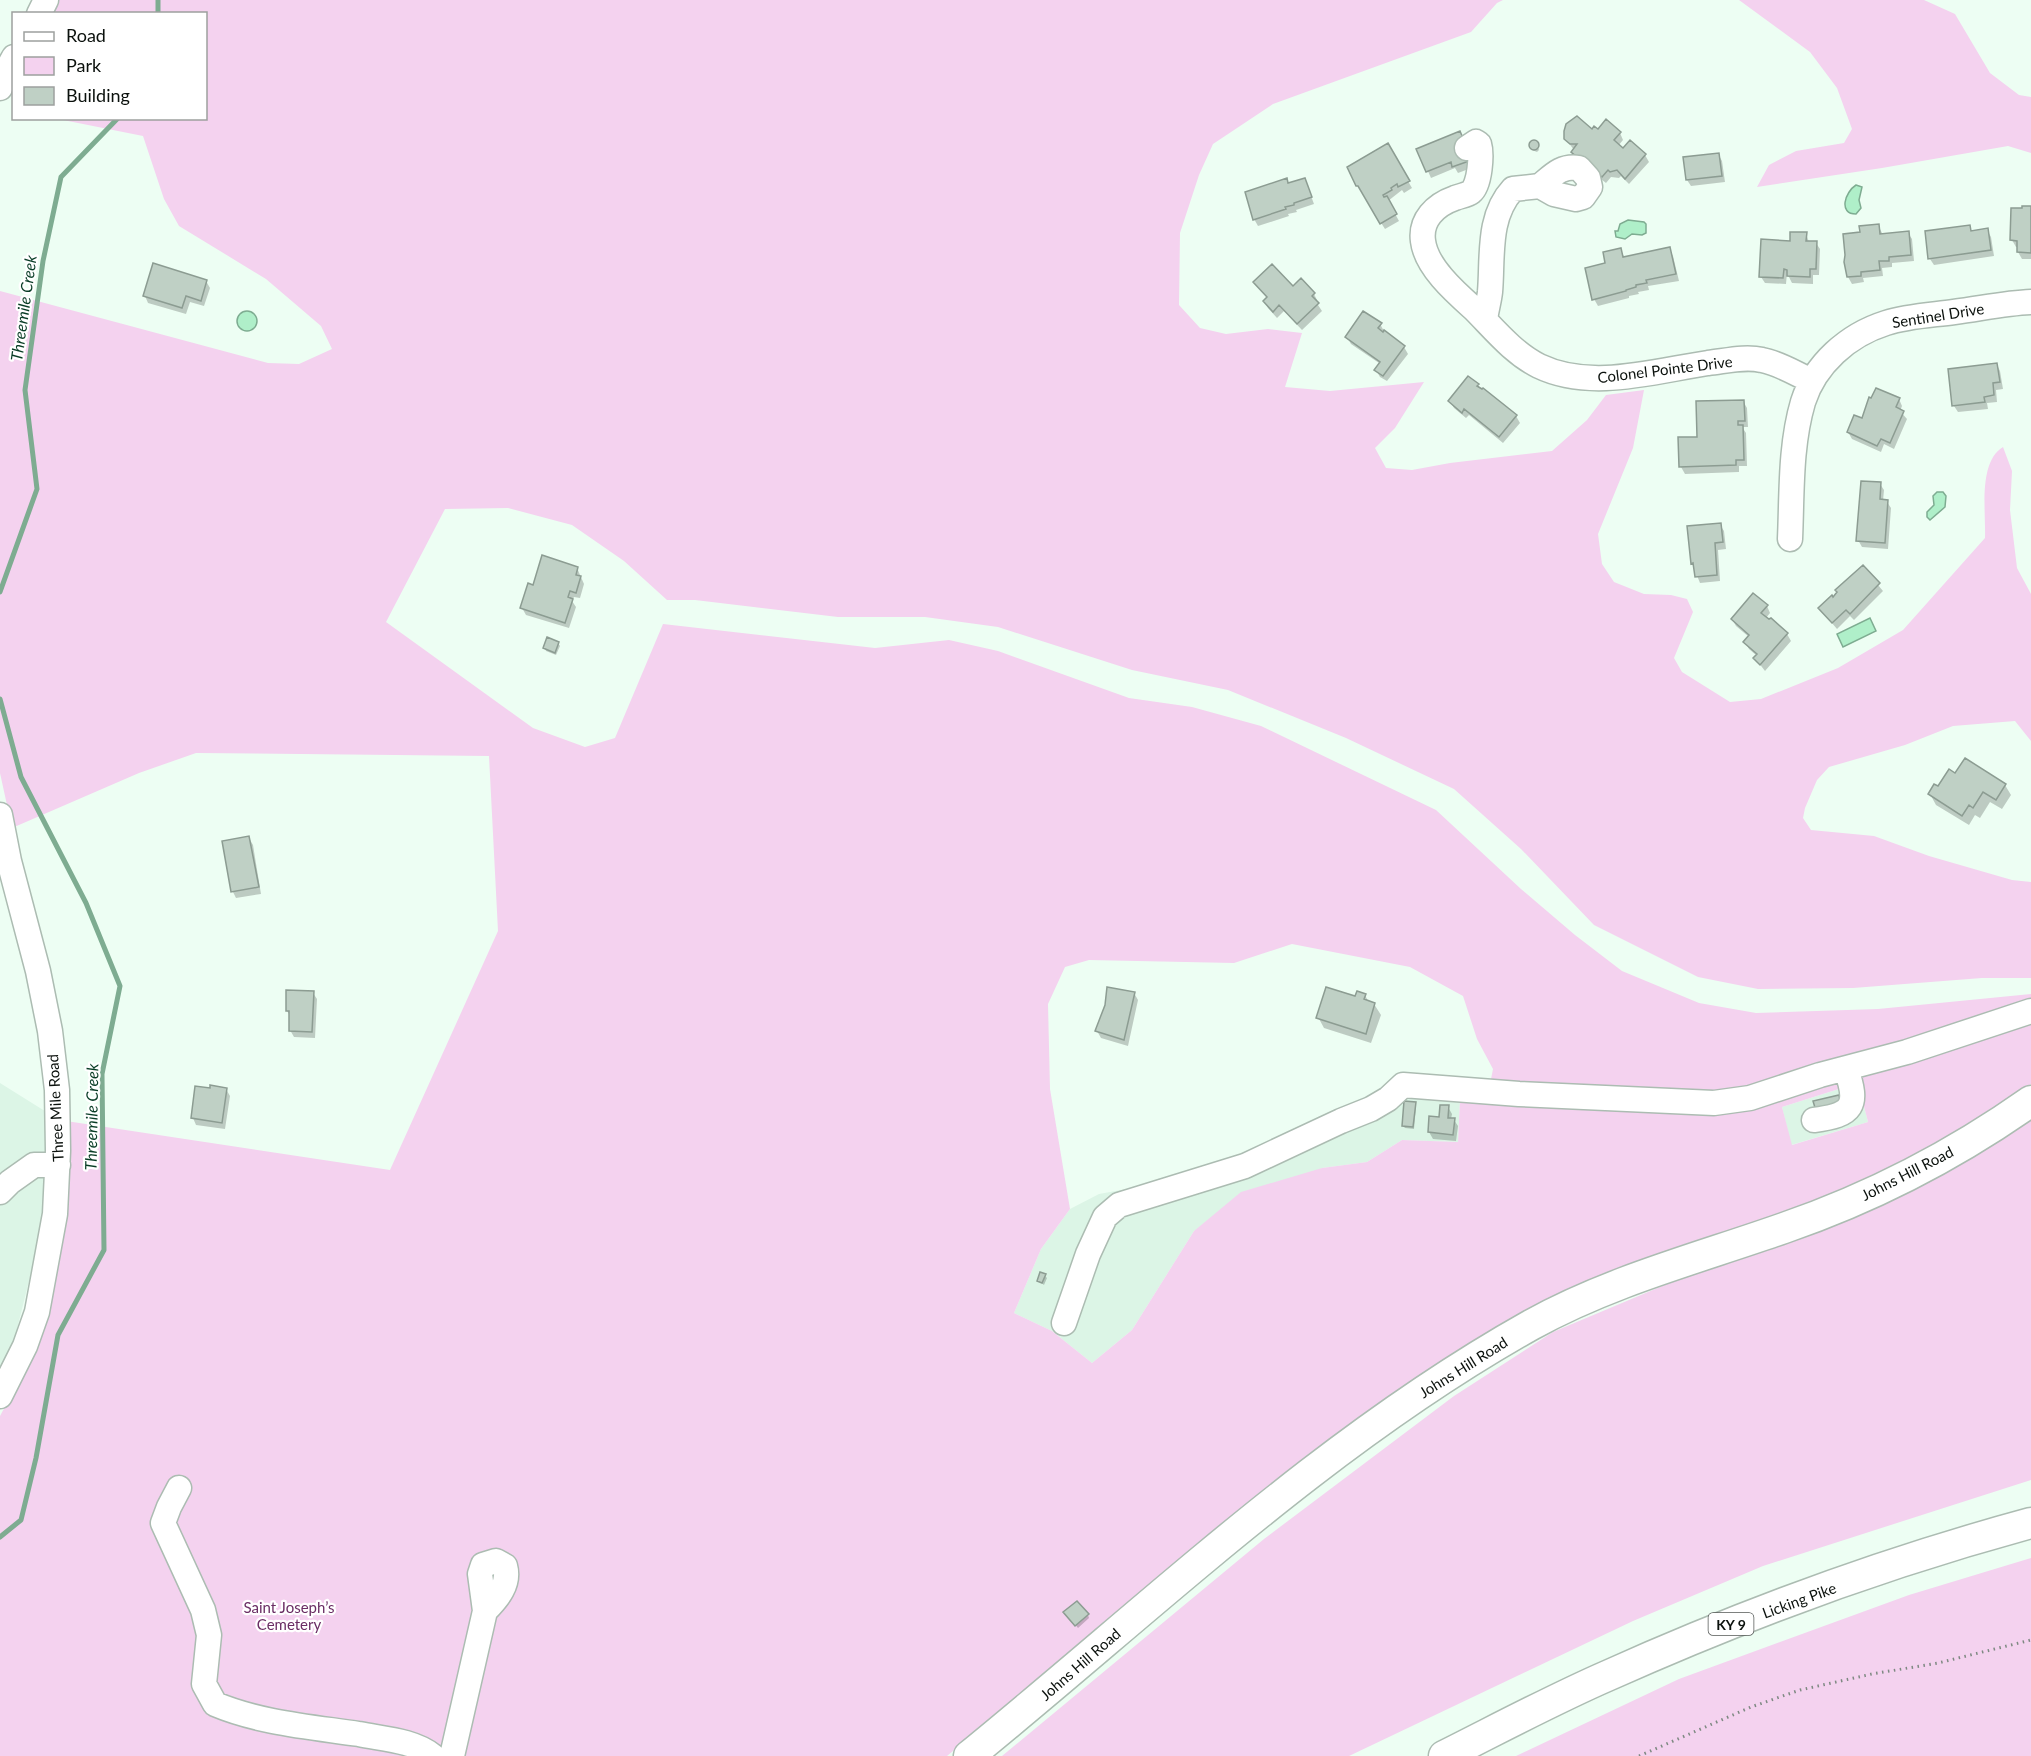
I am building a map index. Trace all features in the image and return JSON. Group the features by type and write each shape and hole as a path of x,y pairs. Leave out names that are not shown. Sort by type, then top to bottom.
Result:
{"main road":[{"name":"Johns Hill Road","path":"969,1756 1057,1685 1183,1576 1258,1515 1400,1407 1478,1357 1531,1325 1595,1294 1629,1280 1787,1227 1852,1201 1960,1146 2031,1101"},
{"name":"Licking Pike","path":"1444,1756 1606,1676 1718,1629 1911,1559 2031,1523"}],"street":[{"path":"0,88 12,61"},
{"name":"Colonel Pointe Drive","path":"1467,148 1476,142 1481,151 1474,188 1470,193 1439,206 1427,218 1423,229 1423,243 1428,256 1441,276 1513,348 1538,366 1569,376 1610,378 1747,358 1776,364 1812,381"},
{"path":"1485,320 1490,294 1491,246 1503,200 1513,189 1540,186"},
{"name":"Sentinel Drive","path":"1790,539 1797,423 1812,381 1844,344 1887,322 2031,302"},
{"name":"Three Mile Road","path":"0,815 9,861 38,971 50,1031 57,1090 58,1165 55,1214 37,1312 25,1346 0,1396"},
{"path":"1064,1323 1088,1254 1105,1217 1119,1205 1245,1166 1371,1109 1388,1099 1403,1085 1519,1094 1714,1103 1750,1098 1820,1075 1907,1052 2031,1011"},
{"path":"1814,1120 1830,1118 1850,1108 1853,1088 1846,1069"},
{"path":"0,1192 34,1164 58,1165"},
{"path":"179,1488 163,1523 206,1618 208,1635 204,1684 215,1704 265,1719 387,1739 423,1748 433,1756"},
{"path":"452,1756 485,1611"}],"path":[{"path":"1639,1756 1751,1707 1800,1690 1872,1674 1938,1663 2031,1640"}],"shaded area":[{"path":"1856,185 1862,187 1859,200 1861,208 1856,214 1847,210 1845,202 1849,192"},
{"path":"1628,220 1644,222 1646,233 1632,234 1625,239 1616,237 1615,231 1618,231 1620,224"},
{"path":"243,311 251,311 257,317 257,325 251,331 243,331 237,325 237,317"},
{"path":"1937,492 1943,492 1946,496 1945,507 1930,520 1927,512 1934,505 1933,496"},
{"path":"1870,618 1876,631 1843,647 1837,634"},
{"path":"0,1083 48,1113 44,1221 12,1349 0,1368"},
{"path":"1858,1083 1868,1122 1791,1145 1782,1107"},
{"path":"1380,1091 1460,1100 1458,1142 1402,1140 1367,1162 1322,1168 1194,1231 1132,1330 1092,1363 1052,1331 1014,1313 1041,1249 1070,1209 1099,1194 1165,1182 1282,1141"}],"green space":[{"name":"Saint Joseph’s Cemetery","path":"57,0 1503,0 1497,3 1471,32 1273,104 1213,144 1199,175 1180,233 1179,305 1200,328 1226,334 1268,329 1302,333 1285,387 1330,391 1424,382 1395,428 1375,448 1386,468 1412,470 1450,463 1552,451 1587,420 1606,395 1644,390 1633,448 1598,534 1602,564 1614,582 1644,594 1671,595 1687,599 1693,612 1674,658 1682,672 1730,702 1761,699 1838,668 1903,630 1985,538 1987,476 1995,454 2003,447 2012,471 2010,510 2017,568 2031,594 2031,741 2015,721 1953,726 1905,745 1829,767 1817,780 1803,818 1811,830 1874,836 1929,856 2012,880 2031,882 2031,978 1982,978 1853,988 1758,989 1698,977 1594,925 1521,849 1454,789 1346,738 1228,690 1132,670 998,627 925,617 838,617 695,600 667,600 624,561 572,525 508,508 445,509 386,622 533,728 585,747 615,738 663,624 875,648 949,640 998,651 1129,698 1192,707 1261,726 1436,810 1521,889 1622,971 1699,1003 1756,1013 1878,1009 2031,994 2031,1004 1971,1021 1902,1045 1740,1094 1695,1096 1535,1084 1490,1084 1493,1069 1477,1039 1463,996 1410,967 1292,944 1234,963 1089,960 1065,967 1048,1004 1050,1089 1070,1209 1041,1249 1014,1313 1052,1331 1092,1363 1132,1330 1194,1231 1241,1192 1322,1168 1367,1162 1402,1140 1458,1142 1460,1100 1491,1098 1587,1106 1704,1111 1741,1106 1785,1095 1837,1077 1842,1088 1782,1107 1792,1145 1868,1122 1858,1083 1859,1070 1950,1045 2031,1018 2031,1084 1958,1133 1816,1204 1619,1269 1528,1314 1418,1380 1305,1463 1164,1575 947,1756 0,1756 0,1416 15,1388 53,1287 62,1234 67,1170 66,1121 390,1170 498,931 489,756 196,753 139,773 12,828 0,773 0,291 268,363 299,364 332,349 321,326 266,279 179,226 164,199 143,136 63,120 207,120 207,12 51,12"},
{"path":"1739,0 1924,0 1955,14 1990,73 2019,95 2031,97 2031,153 2008,146 1757,187 1769,165 1796,151 1844,143 1852,129 1837,88 1810,52"},
{"path":"2031,1120 2031,1480 1763,1566 1633,1621 1349,1756 1002,1756 1264,1539 1454,1396 1553,1332 1698,1271 1797,1238 1950,1170"},
{"path":"2031,1558 2031,1756 1516,1756 1679,1679 1909,1595"}],"building":[{"path":"1577,116 1592,129 1594,126 1598,129 1606,119 1621,132 1614,140 1623,148 1630,140 1646,154 1625,179 1617,170 1610,172 1608,170 1602,177 1571,152 1577,144 1570,144 1564,139 1564,131 1566,124"},
{"path":"1460,131 1472,160 1452,167 1451,162 1426,172 1416,149"},
{"path":"1534,140 1539,145 1534,150 1529,145"},
{"path":"1388,143 1410,181 1398,187 1397,184 1383,195 1387,196 1397,214 1380,224 1347,167"},
{"path":"1719,153 1722,176 1686,180 1683,157"},
{"path":"1287,178 1288,183 1305,178 1312,197 1253,220 1245,192"},
{"path":"2022,206 2031,206 2031,253 2017,252 2017,241 2010,240 2011,208 2022,208"},
{"path":"1879,224 1880,234 1909,231 1911,255 1889,257 1889,261 1879,261 1880,270 1861,272 1861,276 1847,277 1843,234 1860,232 1859,226"},
{"path":"1970,225 1971,231 1988,228 1991,250 1928,259 1925,231"},
{"path":"1790,232 1807,232 1806,241 1817,241 1816,269 1810,269 1810,277 1787,276 1787,270 1784,269 1783,278 1759,277 1761,239 1790,241"},
{"path":"1670,247 1676,274 1646,280 1647,283 1636,285 1626,291 1592,300 1585,268 1605,263 1603,252 1621,248 1623,257"},
{"path":"153,263 207,280 201,301 186,296 182,308 143,296"},
{"path":"1272,264 1293,286 1301,278 1315,293 1312,296 1319,303 1297,324 1279,305 1273,312 1263,301 1267,297 1253,282"},
{"path":"1363,311 1382,323 1378,328 1405,346 1383,376 1374,370 1380,362 1345,337"},
{"path":"1997,363 2000,382 1993,383 1994,395 1984,397 1985,402 1952,406 1948,369"},
{"path":"1468,376 1479,384 1477,386 1483,388 1517,415 1499,437 1464,409 1462,413 1448,401"},
{"path":"1876,388 1900,398 1896,407 1904,411 1890,443 1881,439 1877,446 1847,432 1854,415 1862,418 1869,397 1871,398"},
{"path":"1744,400 1745,421 1738,421 1738,425 1743,425 1744,460 1736,460 1736,465 1679,467 1678,437 1697,437 1696,401"},
{"path":"1861,481 1881,482 1880,499 1888,500 1885,543 1856,541"},
{"path":"1721,523 1723,542 1715,543 1717,575 1695,577 1693,563 1691,564 1687,526"},
{"path":"542,555 578,567 576,575 581,576 576,593 570,591 568,597 573,599 565,623 520,608 528,583 533,585"},
{"path":"1863,565 1880,583 1850,614 1846,610 1832,623 1818,608 1832,595 1833,597 1837,592 1835,590"},
{"path":"1753,593 1768,605 1761,613 1771,618 1788,633 1760,665 1753,658 1757,654 1743,642 1749,635 1731,619"},
{"path":"547,637 559,642 555,653 543,648"},
{"path":"1965,758 2006,784 1996,800 1983,792 1973,808 1969,805 1962,816 1928,794 1934,784 1938,786 1949,769 1955,773"},
{"path":"249,836 259,887 231,892 222,841"},
{"path":"1107,987 1135,992 1124,1040 1095,1031 1105,1005"},
{"path":"1326,987 1355,996 1357,991 1366,994 1364,999 1375,1003 1366,1034 1316,1018"},
{"path":"286,990 314,991 312,1032 289,1031"},
{"path":"210,1085 227,1088 222,1123 191,1118 195,1086 210,1088"},
{"path":"1839,1095 1841,1105 1816,1111 1813,1101"},
{"path":"1404,1101 1416,1102 1413,1127 1402,1126"},
{"path":"1440,1105 1449,1105 1448,1118 1455,1118 1453,1135 1428,1132 1429,1116 1439,1117"},
{"path":"1040,1272 1046,1274 1042,1283 1037,1281"},
{"path":"1077,1601 1089,1614 1075,1626 1063,1612"}],"waterway":[{"name":"Threemile Creek","path":"158,0 158,12"},
{"name":"Threemile Creek","path":"0,592 37,489 25,390 43,261 61,177 116,120"},
{"name":"Threemile Creek","path":"0,699 21,777 86,903 120,986 102,1074 104,1250 58,1335 36,1458 21,1520 0,1537"}]}
